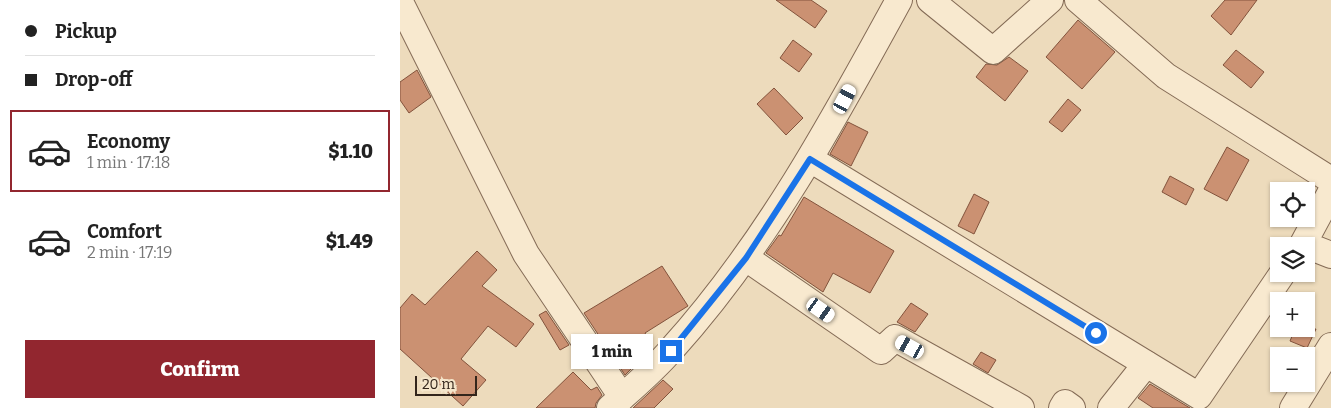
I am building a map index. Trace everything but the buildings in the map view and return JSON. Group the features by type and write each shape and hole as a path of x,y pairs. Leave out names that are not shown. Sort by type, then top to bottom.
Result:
{"street":[{"path":"400,2 526,254 616,403 671,351 746,258 827,132 898,0"},
{"path":"930,0 993,51 1050,0"},
{"path":"1078,0 1166,76 1331,180"},
{"path":"810,159 1146,364 1195,402 1277,282"},
{"path":"1306,237 1331,192"},
{"path":"1315,249 1331,255"},
{"path":"746,258 881,351 895,338 1021,408"},
{"path":"1293,408 1331,346"},
{"path":"1111,408 1146,364"},
{"path":"1062,408 1065,403 1072,408"}],"route":[{"path":"671,351 746,258 810,159 1096,333"}]}
